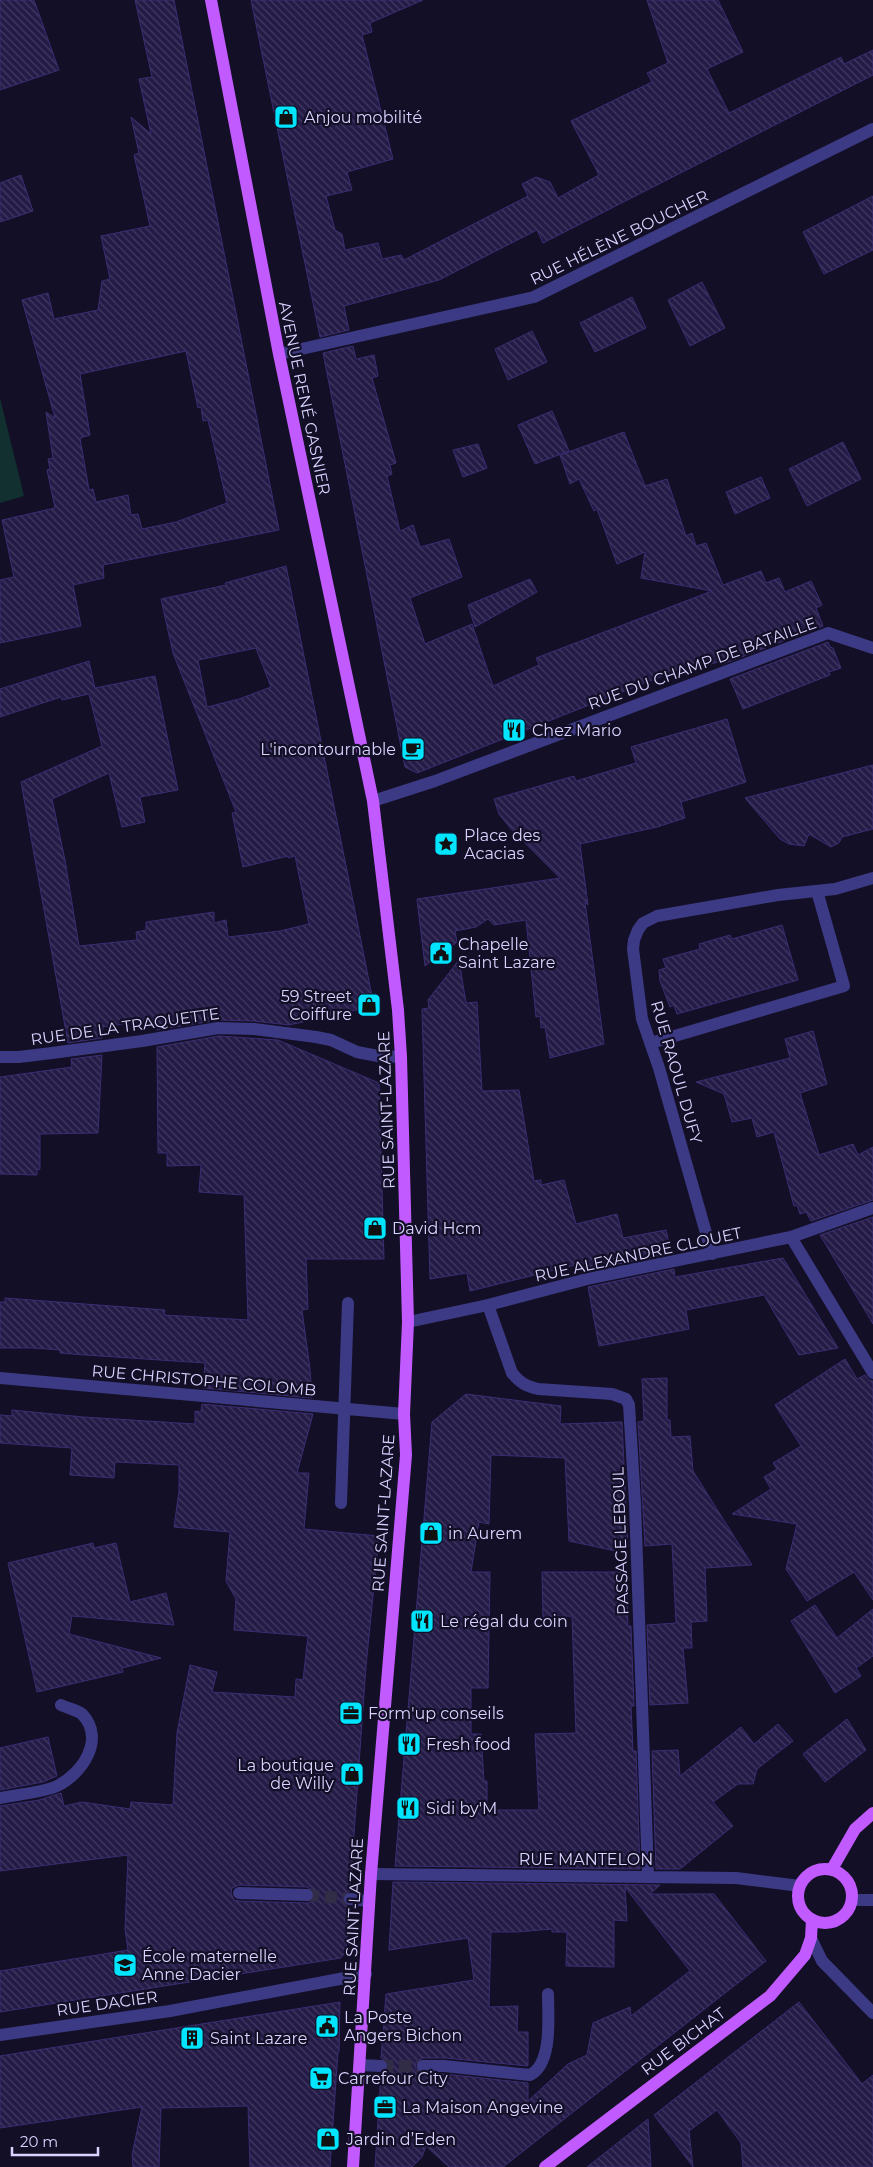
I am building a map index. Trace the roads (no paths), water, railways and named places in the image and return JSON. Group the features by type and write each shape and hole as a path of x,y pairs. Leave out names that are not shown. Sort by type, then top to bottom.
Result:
{"main road":[{"name":"AVENUE RENÉ GASNIER","path":"210,0 278,354 373,801"},
{"name":"RUE SAINT-LAZARE","path":"353,2167 371,1874 406,1455 404,1414 408,1322 402,1057 373,801"},
{"path":"832,1869 855,1829 873,1813"},
{"path":"832,1869 844,1877 849,1884 852,1900 844,1916 837,1921 829,1923 812,1920 801,1908 799,1901 800,1886 804,1878 811,1872 832,1869"},
{"name":"RUE BICHAT","path":"545,2167 770,1996 805,1956 812,1938 812,1920"}],"street":[{"name":"RUE HÉLÈNE BOUCHER","path":"278,354 534,297 873,129"},
{"name":"RUE DU CHAMP DE BATAILLE","path":"373,801 435,781 828,633 873,648"},
{"name":"RUE RAOUL DUFY","path":"712,1254 651,1043 642,1019 633,950 638,930 643,923 657,916 778,895 835,889 873,878"},
{"path":"651,1043 844,986 817,891"},
{"name":"RUE DE LA TRAQUETTE","path":"0,1056 19,1058 142,1041 218,1028 254,1029 316,1036 331,1040 357,1052 378,1056 402,1057"},
{"name":"RUE ALEXANDRE CLOUET","path":"408,1322 488,1305 592,1278 791,1237 873,1208"},
{"path":"791,1237 806,1265 873,1373"},
{"path":"341,1503 348,1303"},
{"name":"PASSAGE LEBOUL","path":"488,1305 512,1373 519,1381 528,1387 538,1389 612,1394 626,1399 629,1405 648,1875"},
{"name":"RUE CHRISTOPHE COLOMB","path":"0,1378 404,1414"},
{"path":"0,1798 56,1787 79,1771 91,1748 92,1728 81,1713 61,1705"},
{"name":"RUE MANTELON","path":"371,1874 648,1875 736,1878 800,1886"},
{"path":"239,1893 307,1895"},
{"path":"350,1899 369,1901"},
{"path":"852,1900 873,1900"},
{"path":"812,1938 822,1961 873,2013"},
{"name":"RUE DACIER","path":"0,2035 170,2011 366,1974"},
{"path":"423,2066 444,2066 530,2075 535,2073 541,2066 547,2047 548,1994"},
{"path":"360,2065 381,2066"}],"tunnel":[{"path":"307,1895 350,1899"},
{"path":"381,2066 423,2066"}],"place":[{"name":"Anjou mobilité","path":"286,117"},
{"name":"Chez Mario","path":"514,730"},
{"name":"L'incontournable","path":"413,749"},
{"name":"Place des Acacias","path":"446,844"},
{"name":"Chapelle Saint Lazare","path":"441,953"},
{"name":"59 Street Coiffure","path":"369,1005"},
{"name":"David Hcm","path":"375,1228"},
{"name":"in Aurem","path":"431,1533"},
{"name":"Le régal du coin","path":"422,1621"},
{"name":"Form'up conseils","path":"351,1713"},
{"name":"Fresh food","path":"409,1744"},
{"name":"La boutique de Willy","path":"352,1774"},
{"name":"Sidi by'M","path":"408,1808"},
{"name":"École maternelle Anne Dacier","path":"125,1965"},
{"name":"La Poste Angers Bichon","path":"327,2026"},
{"name":"Saint Lazare","path":"192,2038"},
{"name":"Carrefour City","path":"321,2078"},
{"name":"La Maison Angevine","path":"385,2107"},
{"name":"Jardin d’Eden","path":"328,2139"}]}
